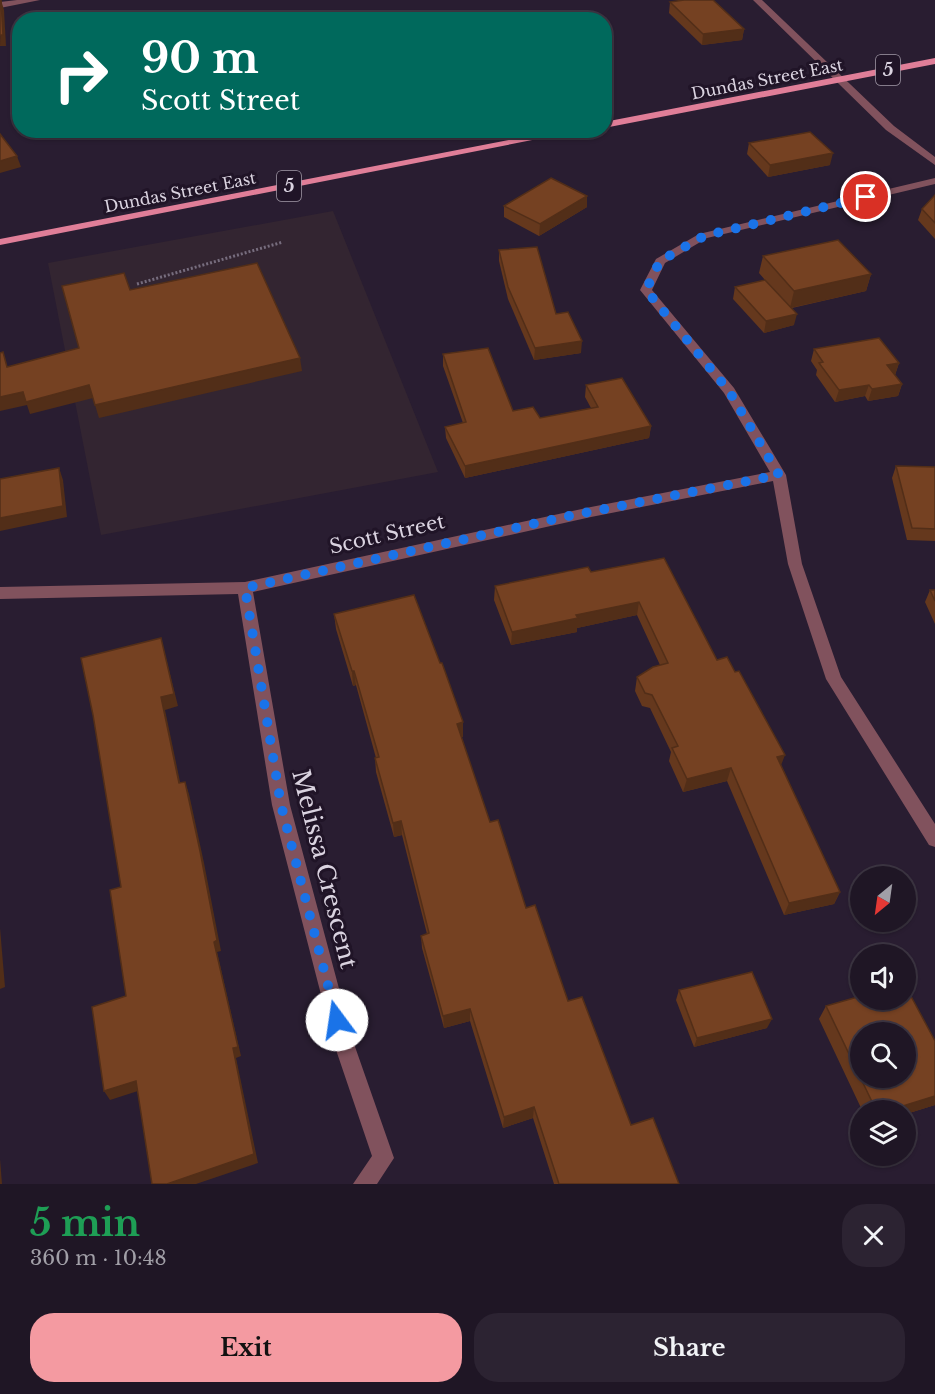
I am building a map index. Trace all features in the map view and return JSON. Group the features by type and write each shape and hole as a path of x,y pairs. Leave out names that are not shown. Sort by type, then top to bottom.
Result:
{"main road":[{"name":"Dundas Street East","path":"612,123 935,61"},
{"name":"Dundas Street East","path":"0,242 537,138"}],"street":[{"path":"0,5 36,0"},
{"path":"757,0 890,128 935,162"},
{"path":"935,181 704,236 660,261 646,290 729,391 779,475 795,564 834,679 935,839"},
{"name":"Scott Street","path":"0,592 245,588 567,517 779,475"},
{"name":"Melissa Crescent","path":"245,588 281,805 343,1041 383,1158 364,1184"}],"path":[{"path":"137,284 283,242"}],"shaded area":[{"path":"333,211 438,472 101,535 48,263"}],"building":[{"path":"1,0 3,35 0,35"},
{"path":"713,0 744,29 703,34 670,2"},
{"path":"810,132 833,153 770,165 749,143"},
{"path":"0,134 17,156 0,161"},
{"path":"551,178 587,196 540,224 504,206"},
{"path":"935,195 935,223 922,209"},
{"path":"838,240 871,274 794,291 763,256"},
{"path":"537,247 556,314 568,312 582,341 535,348 508,287 499,250"},
{"path":"257,263 300,358 95,405 89,385 26,402 23,392 0,397 0,353 3,352 7,367 79,348 62,286 124,273 130,290"},
{"path":"765,280 797,314 766,321 735,287"},
{"path":"879,338 899,363 887,365 902,384 872,389 869,385 839,390 819,363 823,362 814,349"},
{"path":"488,348 513,411 533,407 540,418 598,407 586,385 622,378 651,426 465,466 445,427 466,422 443,354"},
{"path":"896,466 935,467 935,529 912,528"},
{"path":"59,468 63,506 0,518 0,479"},
{"path":"664,558 717,660 727,657 735,672 739,671 785,755 777,757 840,892 789,903 731,768 687,779 672,748 678,746 652,695 645,693 637,677 653,667 668,663 639,602 576,615 578,618 512,632 495,586 588,567 591,572"},
{"path":"930,590 935,590 935,601"},
{"path":"414,595 463,722 457,724 490,822 498,820 526,908 535,905 568,1001 582,997 631,1125 653,1118 679,1184 559,1184 534,1107 504,1117 470,1009 443,1016 421,936 429,933 401,821 393,823 375,758 379,757 354,671 352,671 334,614"},
{"path":"161,638 174,694 161,697 179,783 185,782 200,851 217,940 214,942 238,1047 233,1048 254,1154 167,1184 152,1184 136,1081 104,1091 92,1007 126,996 110,890 121,887 93,715 81,658"},
{"path":"752,972 772,1019 697,1038 679,990"},
{"path":"850,999 850,1010 916,1010 916,1006 935,1041 935,1096 916,1102 916,1100 871,1100 865,1088 916,1088 916,1022 850,1022 850,1056 826,1006"}],"route":[{"path":"337,1020 281,805 245,588 569,516 779,475 729,391 646,290 660,261 704,236 866,197"}]}
